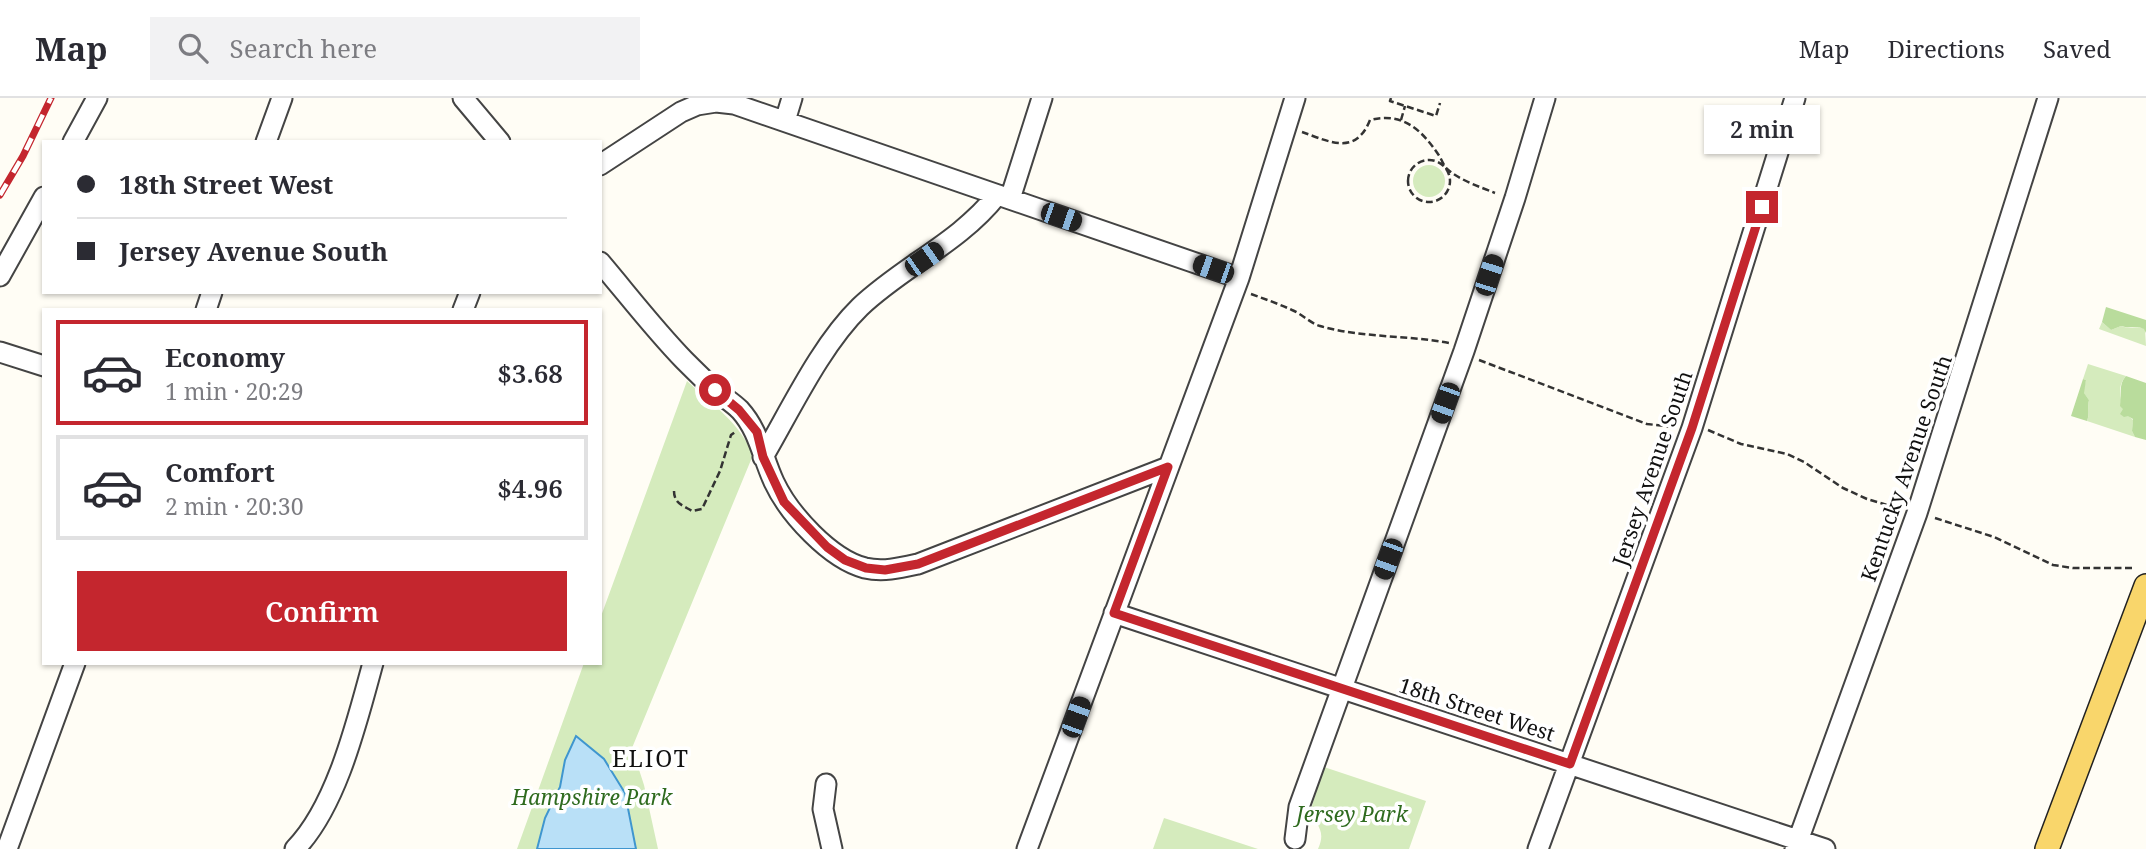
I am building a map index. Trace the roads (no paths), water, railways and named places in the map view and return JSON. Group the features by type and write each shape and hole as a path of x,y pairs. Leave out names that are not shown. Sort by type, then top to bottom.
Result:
{"main road":[{"path":"2047,849 2143,583"}],"street":[{"path":"74,140 97,98"},
{"path":"267,140 282,98"},
{"path":"463,98 498,140"},
{"path":"785,121 792,98"},
{"path":"763,457 841,327 881,289 965,229 1004,197 1042,98"},
{"path":"1027,849 1239,278 1295,98"},
{"path":"1295,839 1299,807 1464,351 1545,98"},
{"name":"Jersey Avenue South","path":"1538,849 1692,428 1795,98"},
{"name":"Kentucky Avenue South","path":"1796,844 1917,513 2048,98"},
{"path":"602,164 681,112 697,105 716,102 734,104 1239,278"},
{"path":"0,276 42,201"},
{"path":"602,264 684,361 739,410 757,432 763,457 784,502 827,547 845,560 866,568 885,570 918,564 1168,467"},
{"path":"0,352 42,365"},
{"name":"18th Street West","path":"1114,613 1570,764 1796,844 1825,849"},
{"path":"7,849 74,665"},
{"path":"295,849 305,839 323,811 337,779 372,665"},
{"path":"826,785 822,809 832,849"}],"water":[{"path":"576,736 604,759 625,793 636,849 537,849 545,818 560,787 565,760"}],"railway":[{"path":"0,195 23,156 51,98"}],"district":[{"name":"ELIOT","path":"651,758"}],"park label":[{"name":"Hampshire Park","path":"592,797"},
{"name":"Jersey Park","path":"1352,814"}]}
